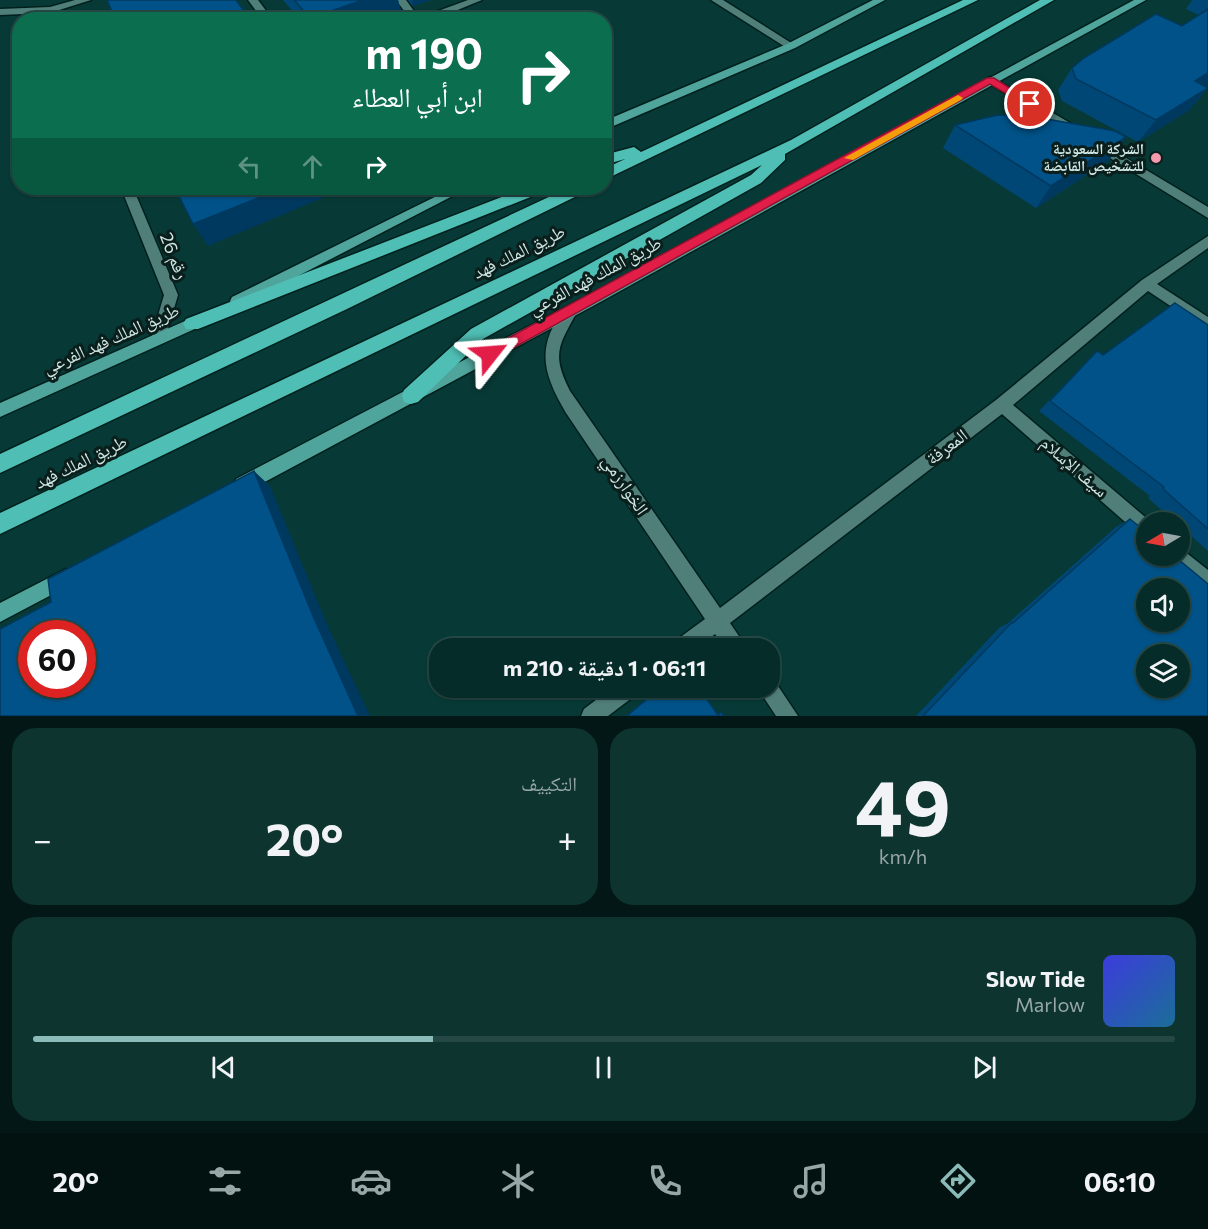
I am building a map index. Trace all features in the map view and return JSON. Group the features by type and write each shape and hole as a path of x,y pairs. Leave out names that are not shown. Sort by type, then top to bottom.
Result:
{"highway":[{"path":"612,172 972,0"},
{"name":"طريق الملك فهد","path":"0,524 796,143 1048,0"},
{"path":"612,158 677,140"},
{"path":"411,396 477,334 756,179 796,143"},
{"path":"192,324 520,195"},
{"name":"طريق الملك فهد","path":"0,464 341,304 566,195"}],"main road":[{"path":"612,123 791,46 880,0"},
{"name":"طريق الملك فهد الفرعي","path":"232,490 570,312 1141,0"},
{"name":"طريق الملك فهد الفرعي","path":"0,410 192,324 448,195"},
{"path":"0,613 84,568"}],"street":[{"path":"60,12 86,0"},
{"path":"444,12 477,0"},
{"path":"716,0 791,46"},
{"path":"991,80 1208,213"},
{"name":"رقم 26","path":"130,195 171,295 158,339"},
{"name":"المعرفة","path":"695,638 1002,405 1147,284 1208,241"},
{"path":"1147,284 1208,325"},
{"name":"الخوارزمي","path":"570,312 555,336 553,363 559,382 583,424 730,638"},
{"name":"سيف الإسلام","path":"1002,405 1136,520"},
{"path":"1190,566 1208,582"},
{"path":"591,716 615,698"},
{"path":"775,698 788,716"}],"building":[{"path":"107,0 236,0 245,12 112,12"},
{"path":"294,0 363,0 328,12 305,12"},
{"path":"1208,9 1208,73 1195,81 1208,88 1156,120 1076,79 1072,68 1084,58 1156,14 1182,26"},
{"path":"998,115 1035,117 1115,131 1126,137 1051,186 955,125"},
{"path":"178,195 266,195 193,224"},
{"path":"1175,303 1208,325 1208,529 1163,489 1164,487 1050,401 1097,351 1103,355"},
{"path":"254,471 313,616 358,716 0,716 0,629 51,602 48,579"},
{"path":"1130,519 1136,524 1136,566 1186,566 1208,584 1208,716 923,716 1012,622"},
{"path":"648,698 706,698 718,715 721,712 724,716 627,716"}],"slow traffic":[{"path":"850,158 958,98"}],"place":[{"name":"الشركة السعودية للتشخيص القابضة","path":"1156,158"}],"route":[{"path":"490,354 991,80 1030,104"}]}
